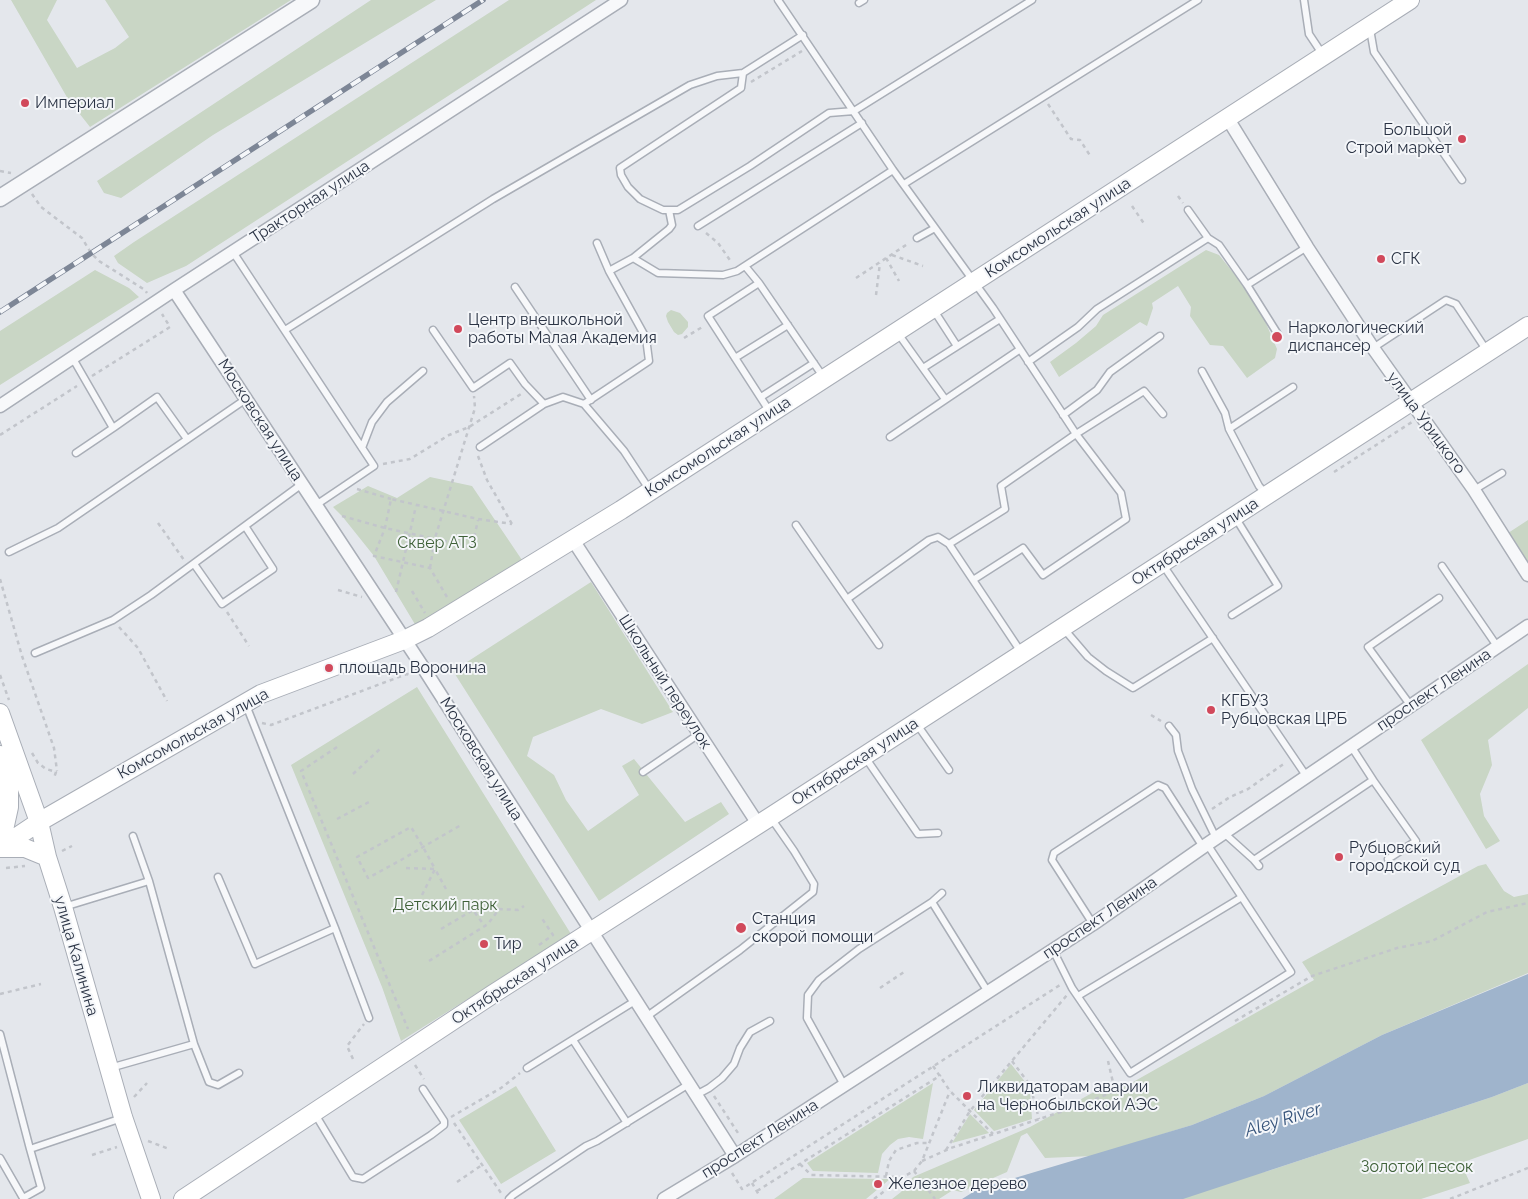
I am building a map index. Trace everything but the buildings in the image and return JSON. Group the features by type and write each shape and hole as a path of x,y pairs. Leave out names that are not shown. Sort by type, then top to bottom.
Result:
{"main road":[{"name":"Комсомольская улица","path":"0,848 39,822 261,694 404,640 428,628 650,491 1410,0"},
{"name":"Октябрьская улица","path":"183,1199 493,994 764,821 1528,326"},
{"name":"улица Калинина","path":"0,713 39,822 45,858 63,907 108,1068 151,1199"},
{"path":"0,755 9,789 9,807 0,848 25,848 45,858"}],"street":[{"path":"0,198 311,0"},
{"name":"Тракторная улица","path":"0,406 154,303 621,0"},
{"name":"улица Урицкого","path":"1228,118 1307,247 1373,348 1474,490 1528,575"},
{"name":"Московская улица","path":"174,290 404,640 646,1017 692,1089 730,1158"},
{"name":"Школьный переулок","path":"572,540 699,734 764,821"},
{"name":"проспект Ленина","path":"664,1199 1093,924 1528,626"}],"lane":[{"path":"778,0 893,170 1000,319 1076,434 1121,493 1126,519 1043,575 1023,548 973,580"},
{"path":"743,73 742,88 620,168 621,175 628,187 640,199 663,210 678,210 726,181 829,113 854,110 1032,0"},
{"path":"904,184 1198,0"},
{"path":"1304,0 1309,34 1323,56"},
{"path":"1369,27 1374,52 1462,180"},
{"path":"285,330 493,199 690,85 718,76 743,73 803,36"},
{"path":"698,226 862,123"},
{"path":"633,258 658,273 723,275 737,271 893,170"},
{"path":"609,271 633,258 669,229 672,225 669,210"},
{"path":"1188,210 1208,238 1219,245 1248,285 1279,336"},
{"path":"917,238 935,228"},
{"path":"1028,362 1078,327 1097,309 1208,238"},
{"path":"584,404 649,361 646,338 609,271 596,243"},
{"path":"1248,285 1307,247"},
{"path":"233,252 374,466 316,505"},
{"path":"745,266 760,283 824,379"},
{"path":"760,283 708,316 771,413"},
{"path":"514,287 590,400"},
{"path":"1373,348 1446,300 1456,304 1488,352"},
{"path":"933,309 957,346"},
{"path":"923,368 1000,319"},
{"path":"735,358 788,325"},
{"path":"433,330 473,388 510,363 544,404"},
{"path":"897,332 945,398"},
{"path":"1063,415 1097,390 1110,372 1160,336"},
{"path":"890,436 1019,350"},
{"path":"72,357 113,428"},
{"path":"761,397 814,363"},
{"path":"362,448 372,422 387,402 423,371"},
{"path":"1202,371 1225,413 1229,429 1266,495"},
{"path":"1229,429 1293,387"},
{"path":"949,544 1006,509 1001,486 1076,434 1144,391 1163,414"},
{"path":"76,453 157,397 187,439"},
{"path":"480,447 544,404 563,397 584,404 624,452 650,491"},
{"path":"9,552 58,528 246,399"},
{"path":"1474,490 1502,473"},
{"path":"35,653 113,620 151,595 302,484"},
{"path":"1232,615 1278,586 1270,570 1234,516"},
{"path":"796,525 879,645"},
{"path":"191,565 222,604 273,569 245,526"},
{"path":"847,599 929,540 938,537 949,544 1021,653"},
{"path":"1162,563 1307,777"},
{"path":"1442,566 1498,646"},
{"path":"1410,706 1368,647 1438,598"},
{"path":"1062,627 1088,657 1133,688 1213,638"},
{"path":"245,703 336,928 369,1018"},
{"path":"915,722 949,770"},
{"path":"1053,950 1072,988 1130,1074 1291,972 1242,897 1213,840 1178,752 1176,735 1169,726"},
{"path":"643,772 699,734"},
{"path":"1351,746 1416,841 1388,859"},
{"path":"864,756 918,834 938,833"},
{"path":"1254,860 1373,780"},
{"path":"1093,924 1052,860 1054,853 1158,785 1165,788 1213,840 1254,860 1259,866"},
{"path":"646,1017 740,950 813,892 814,884 794,851 764,821"},
{"path":"133,836 149,881 194,1044 208,1082 218,1085 239,1073"},
{"path":"218,876 255,964 336,928"},
{"path":"63,907 149,881"},
{"path":"844,1085 807,1018 808,995 820,980 859,949 932,902 942,893"},
{"path":"1078,996 1242,897"},
{"path":"932,902 988,992"},
{"path":"527,1068 635,1001"},
{"path":"509,1199 586,1146 597,1142 627,1123 692,1089 709,1088 722,1078 734,1064 740,1048 750,1032 770,1021"},
{"path":"0,1034 41,1188 24,1198 0,1158"},
{"path":"573,1040 627,1123"},
{"path":"108,1068 194,1044"},
{"path":"314,1113 354,1177 363,1179 444,1125 444,1121 423,1089"},
{"path":"30,1149 123,1117"}],"path":[{"path":"742,88 810,46"},
{"path":"1043,97 1071,139 1080,140 1090,156"},
{"path":"0,171 12,173 25,183 40,207 82,238 91,253 99,261 146,290 170,327"},
{"path":"1132,206 1145,225"},
{"path":"698,226 718,243 737,271"},
{"path":"856,278 917,238"},
{"path":"892,254 923,266"},
{"path":"886,258 899,280"},
{"path":"876,295 880,262"},
{"path":"684,338 712,322"},
{"path":"449,599 430,568 435,538 475,408 473,388"},
{"path":"374,466 410,460 449,435 469,427 529,388"},
{"path":"1332,474 1421,416"},
{"path":"346,486 416,506 512,524 486,480 478,456 480,447"},
{"path":"391,499 385,528 374,556 430,568"},
{"path":"396,592 416,506"},
{"path":"342,516 385,528 472,547 478,519"},
{"path":"158,523 191,565"},
{"path":"0,579 22,656 54,748 57,772 54,778"},
{"path":"412,591 426,614 419,618"},
{"path":"222,604 249,646"},
{"path":"113,620 138,648 167,701"},
{"path":"253,720 271,725 407,674 416,678"},
{"path":"336,747 301,771 408,1029"},
{"path":"353,774 380,749"},
{"path":"1204,814 1230,797 1248,789 1285,764 1292,755"},
{"path":"337,819 369,802"},
{"path":"446,889 423,847 411,827 357,857 368,878 423,847 461,825"},
{"path":"6,868 45,858 72,846"},
{"path":"406,868 435,869"},
{"path":"422,895 435,869"},
{"path":"1312,976 1396,948 1432,942 1487,912 1528,903"},
{"path":"429,961 484,926 499,909 518,910 524,906"},
{"path":"441,929 473,910 484,926"},
{"path":"537,945 553,935 542,917"},
{"path":"880,988 904,972"},
{"path":"730,1158 742,1189 1068,979"},
{"path":"0,994 41,984"},
{"path":"946,1150 970,1111 1072,988"},
{"path":"353,1059 348,1046 369,1018"},
{"path":"1012,1061 1030,1085 1039,1119"},
{"path":"1108,1061 1115,1091"},
{"path":"414,1064 424,1079"},
{"path":"933,1066 941,1075 950,1091 993,1134"},
{"path":"450,1118 501,1088 527,1068"},
{"path":"757,1191 941,1075"},
{"path":"134,1096 147,1083"},
{"path":"709,1088 738,1133"},
{"path":"874,1199 914,1171 922,1161 950,1091"},
{"path":"961,1102 965,1099"},
{"path":"445,1110 504,1199"},
{"path":"147,1140 169,1149"},
{"path":"886,1177 889,1161 896,1150 917,1143 929,1143"},
{"path":"92,1155 118,1147"},
{"path":"800,1164 811,1175 903,1177"},
{"path":"457,1182 482,1166"},
{"path":"1450,1199 1528,1168"},
{"path":"914,1171 935,1199"},
{"path":"752,1183 759,1195"}],"green space":[{"path":"11,0 57,0 47,20 77,68 115,48 129,37 105,0 291,0 90,127 68,99"},
{"path":"371,0 436,0 213,135 121,198 104,193 97,181"},
{"path":"509,0 596,0 186,266 147,283 118,263 114,256 134,242"},
{"path":"1206,250 1219,255 1240,281 1262,314 1277,349 1275,358 1247,378 1223,346 1210,345 1190,316 1191,307 1178,286 1152,303 1153,308 1147,326 1140,322 1059,377 1050,362 1096,326 1103,315"},
{"path":"95,270 129,288 139,297 0,385 0,331"},
{"path":"671,310 680,313 688,322 688,327 682,334 678,335 674,332 668,322 666,316"},
{"name":"Сквер АТЗ","path":"430,477 472,486 522,560 416,626 374,556 333,507 368,486 397,498"},
{"path":"1528,520 1528,579 1502,537"},
{"path":"591,582 673,712 642,724 601,709 533,737 527,756 554,775 566,800 588,831 639,795 622,766 634,759 685,822 721,802 729,814 599,901 453,671"},
{"path":"1528,664 1528,708 1488,740 1492,765 1480,794 1484,816 1500,841 1486,849 1421,740"},
{"name":"Детский парк","path":"417,687 571,934 401,1041 382,987 291,765"},
{"path":"1486,864 1504,891 1514,897 1528,894 1528,973 1382,1035 1264,1096 1192,1125 1092,1156 1045,1158 1027,1133 1021,1136 1007,1172 961,1192 953,1190 939,1199 892,1199 901,1192 913,1177 1030,1127 1094,1092 1126,1086 1314,980 1302,962 1478,866"},
{"path":"1011,1064 1030,1091 1032,1119 994,1131 974,1110"},
{"path":"933,1083 923,1139 909,1137 898,1139 890,1145 882,1154 878,1173 813,1171 807,1163"},
{"name":"Золотой песок","path":"1528,1083 1528,1139 1461,1163 1470,1183 1421,1199 1155,1199 1268,1171 1492,1097"},
{"path":"516,1086 556,1151 501,1184 459,1120"},
{"path":"970,1114 989,1133 952,1143"},
{"path":"803,1178 890,1179 866,1199 774,1199"}],"water":[{"name":"Aley River","path":"1528,974 1528,1083 1492,1097 1183,1199 962,1199 978,1189 1192,1125 1264,1096 1382,1035"}],"railway":[{"path":"0,312 483,0"}],"place":[{"name":"Империал","path":"25,103"},
{"name":"Большой Строй маркет","path":"1462,139"},
{"name":"СГК","path":"1381,259"},
{"name":"Центр внешкольной работы Малая Академия","path":"458,329"},
{"name":"Наркологический диспансер","path":"1277,337"},
{"name":"площадь Воронина","path":"329,668"},
{"name":"КГБУЗ Рубцовская ЦРБ","path":"1211,710"},
{"name":"Рубцовский городской суд","path":"1339,857"},
{"name":"Станция скорой помощи","path":"741,928"},
{"name":"Тир","path":"484,944"},
{"name":"Ликвидаторам аварии на Чернобыльской АЭС","path":"967,1096"},
{"name":"Железное дерево","path":"878,1184"}]}
